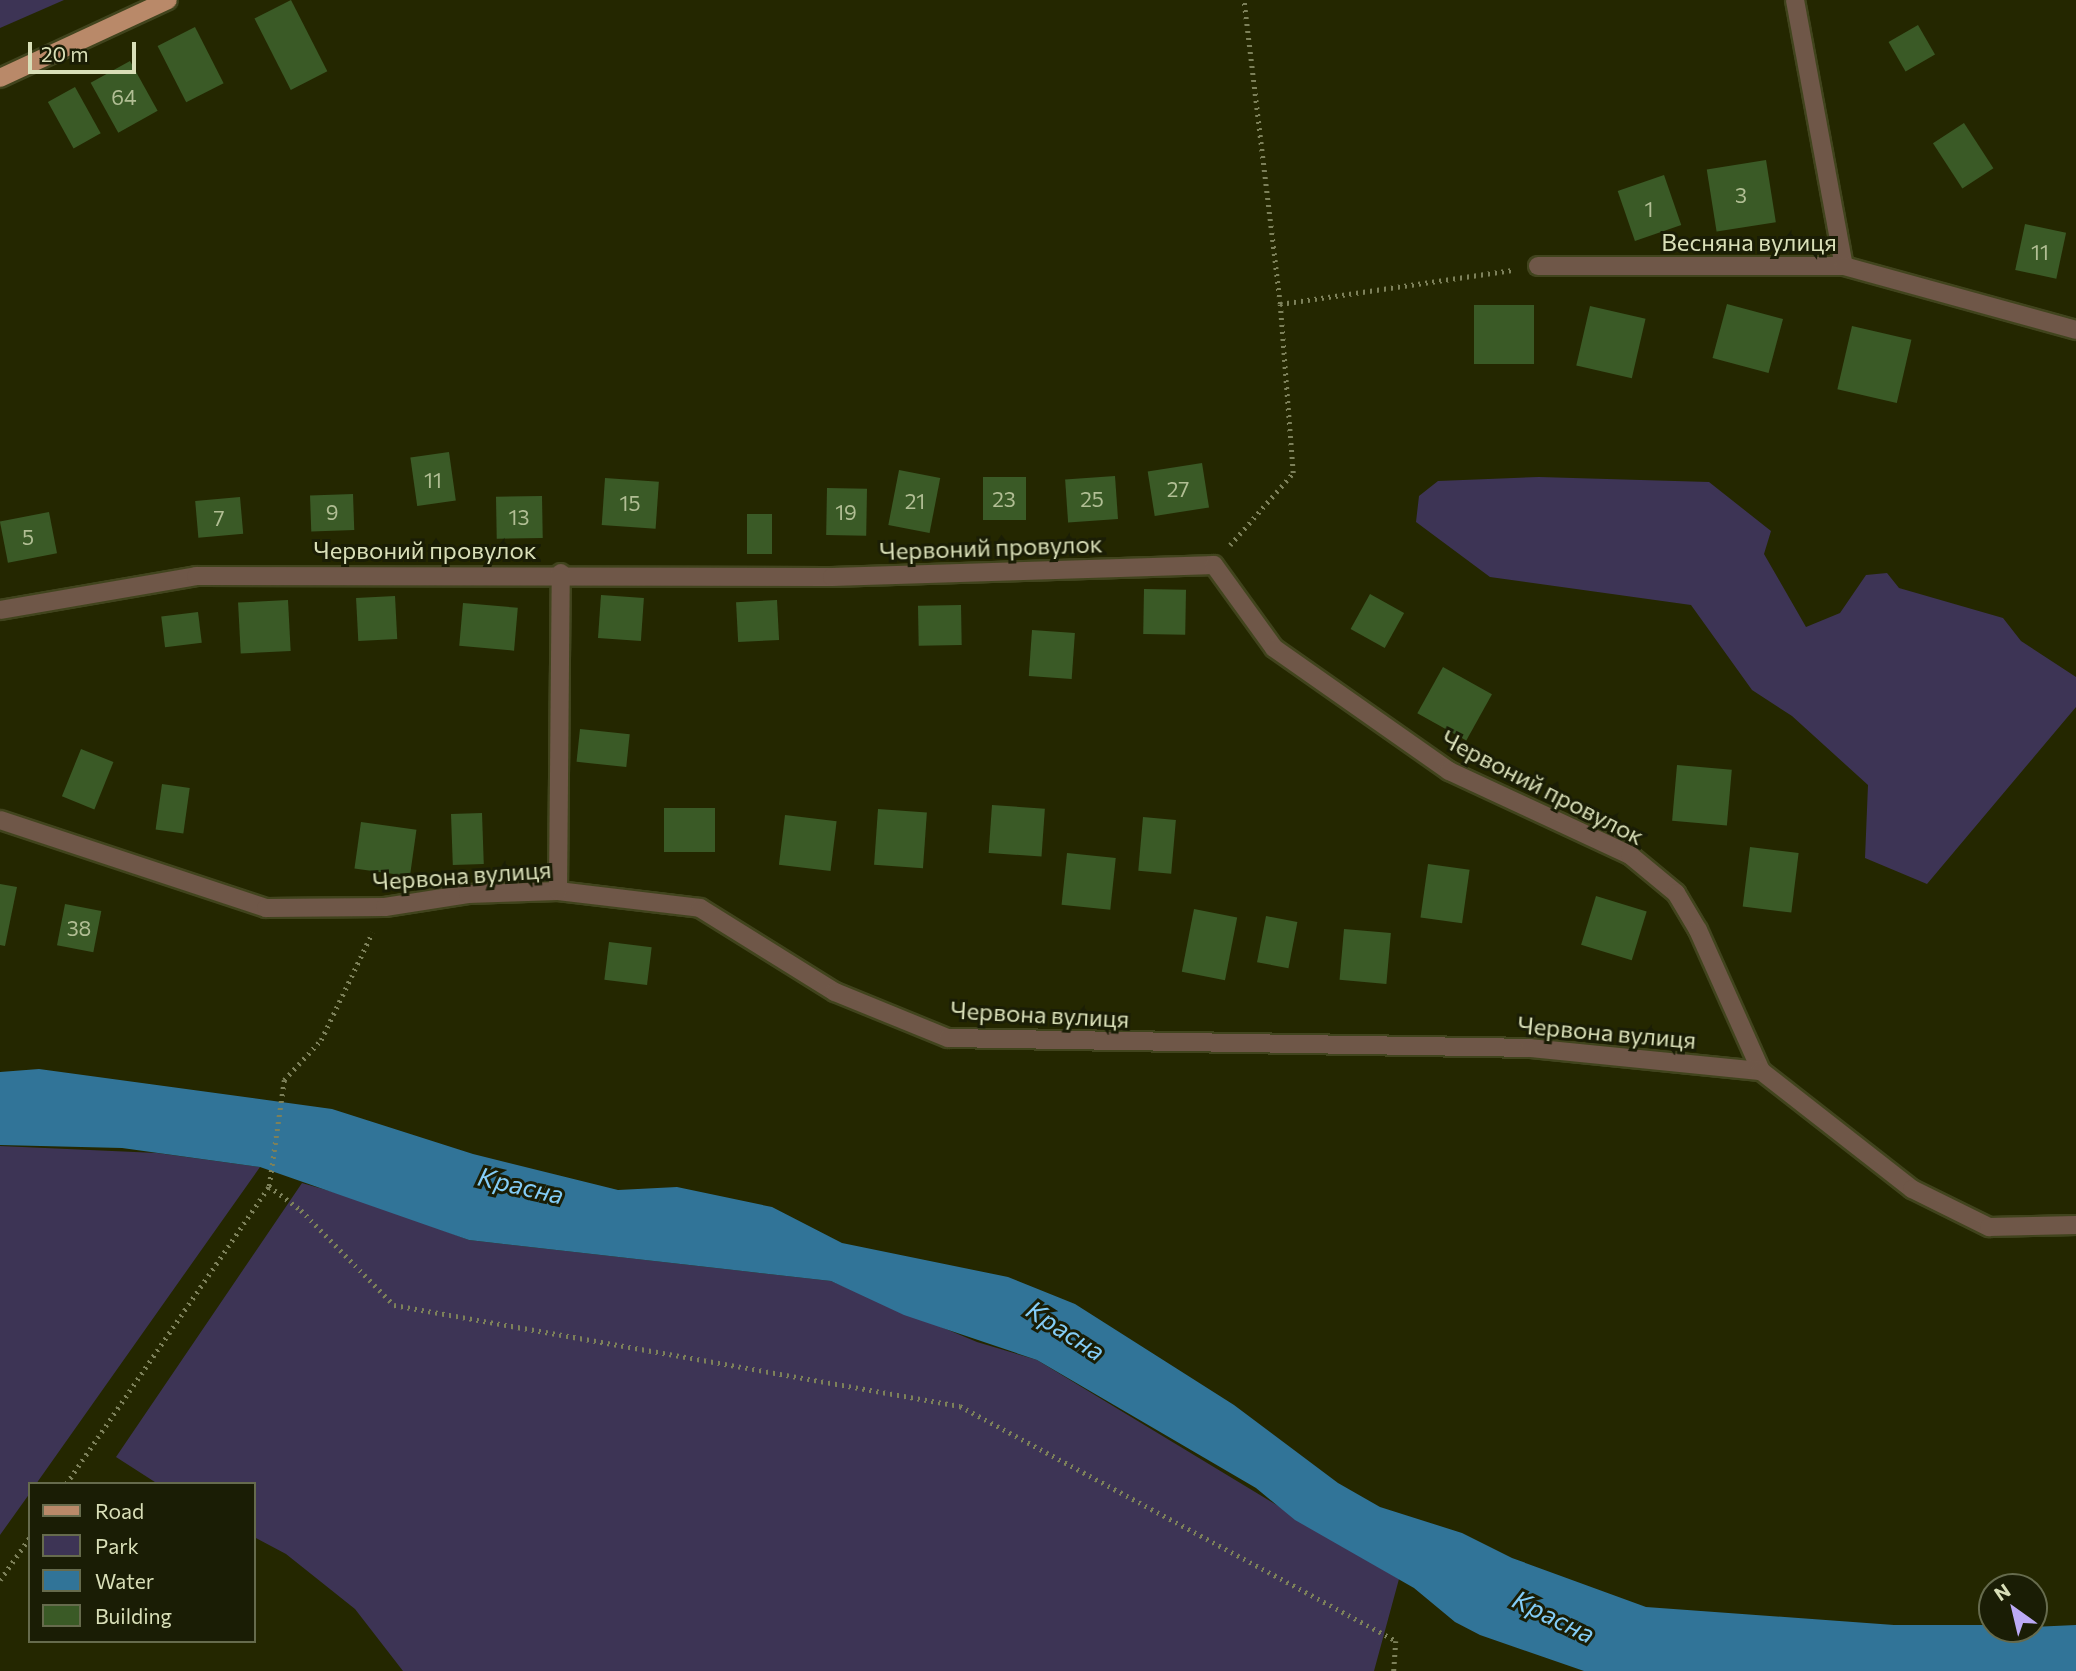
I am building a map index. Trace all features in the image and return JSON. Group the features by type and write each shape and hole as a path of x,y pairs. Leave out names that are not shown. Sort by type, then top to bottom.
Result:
{"main road":[{"path":"0,78 168,0"}],"street":[{"path":"1795,0 1844,266"},
{"name":"Весняна вулиця","path":"1538,266 1844,266 2076,330"},
{"name":"Червоний провулок","path":"0,610 196,576 561,573 832,577 1214,565 1274,648 1449,771 1630,855 1676,893 1698,930 1760,1071"},
{"path":"558,891 561,573"},
{"name":"Червона вулиця","path":"0,820 266,908 385,907 468,894 558,891 700,908 835,992 948,1038 1530,1048 1760,1071"},
{"path":"1760,1071 1912,1189 1989,1227 2076,1225"}],"path":[{"path":"1214,565 1293,472 1280,304 1244,0"},
{"path":"1280,304 1538,266"},
{"path":"67,1482 269,1185 285,1080 321,1040 385,907"},
{"path":"269,1185 301,1210 394,1304 960,1406 1396,1642 1394,1671"},
{"path":"0,1580 28,1540"}],"green space":[{"path":"0,0 64,0 0,28"},
{"path":"1539,477 1709,482 1771,531 1764,554 1806,627 1840,613 1866,575 1887,573 1899,588 2003,618 2021,641 2076,677 2076,707 1927,884 1865,858 1868,785 1792,716 1752,690 1691,605 1490,577 1416,522 1419,496 1438,481"},
{"path":"0,1146 157,1153 260,1167 37,1482 28,1482 28,1496 0,1535"},
{"path":"302,1183 371,1203 469,1240 831,1281 977,1342 1037,1360 1399,1579 1374,1671 403,1671 355,1609 286,1554 256,1538 256,1482 155,1482 116,1457"}],"water":[{"name":"Красна","path":"39,1069 332,1109 473,1154 618,1190 677,1187 772,1207 842,1243 1008,1277 1075,1304 1234,1405 1338,1483 1380,1507 1462,1533 1512,1558 1646,1607 1894,1625 1978,1625 1978,1643 2048,1643 2048,1626 2076,1625 2076,1671 1584,1671 1480,1635 1455,1622 1414,1588 1295,1520 1256,1488 1037,1360 904,1315 831,1281 469,1240 260,1167 122,1148 0,1145 0,1072"}],"building":[{"path":"291,0 327,71 291,90 254,19"},
{"path":"1918,25 1935,54 1906,71 1889,42"},
{"path":"195,27 224,83 186,102 158,46"},
{"path":"130,61 158,111 118,133 91,83"},
{"path":"75,87 101,133 74,148 48,102"},
{"path":"1964,123 1993,168 1962,188 1933,143"},
{"path":"1766,160 1776,222 1717,232 1707,169"},
{"path":"1664,175 1681,225 1635,241 1618,191"},
{"path":"2025,224 2066,233 2056,279 2015,270"},
{"path":"1727,304 1783,319 1769,373 1713,358"},
{"path":"1474,305 1534,305 1534,364 1474,364"},
{"path":"1590,306 1646,319 1632,378 1576,365"},
{"path":"1852,326 1911,340 1897,403 1837,389"},
{"path":"449,452 456,501 417,506 410,457"},
{"path":"1202,463 1209,507 1155,516 1148,472"},
{"path":"899,470 940,478 930,533 888,525"},
{"path":"1115,476 1118,519 1068,522 1065,479"},
{"path":"983,477 1026,477 1026,520 983,520"},
{"path":"605,478 659,482 656,529 602,525"},
{"path":"827,488 867,489 866,536 826,535"},
{"path":"353,494 354,530 311,531 310,496"},
{"path":"542,496 543,538 497,539 496,497"},
{"path":"240,497 243,534 198,538 195,501"},
{"path":"49,512 57,553 8,563 0,522"},
{"path":"747,514 772,514 772,554 747,554"},
{"path":"1144,589 1186,590 1185,635 1143,634"},
{"path":"1370,594 1404,613 1385,648 1351,629"},
{"path":"601,595 644,598 641,641 598,638"},
{"path":"395,596 397,639 358,641 356,598"},
{"path":"288,600 291,651 241,654 238,603"},
{"path":"777,600 779,640 738,642 736,602"},
{"path":"463,603 518,608 514,651 459,646"},
{"path":"961,605 962,645 919,646 918,606"},
{"path":"198,612 202,643 165,647 161,617"},
{"path":"1032,630 1075,633 1072,679 1029,676"},
{"path":"1443,667 1492,694 1466,741 1417,713"},
{"path":"580,729 630,734 626,767 577,762"},
{"path":"81,749 113,762 94,809 62,796"},
{"path":"1677,765 1732,770 1727,826 1672,821"},
{"path":"162,784 190,788 183,833 156,830"},
{"path":"992,805 1045,809 1042,857 989,853"},
{"path":"664,808 715,808 715,852 664,852"},
{"path":"878,809 927,812 923,868 874,865"},
{"path":"482,813 484,864 453,865 451,814"},
{"path":"785,815 837,821 831,871 779,865"},
{"path":"1143,817 1176,820 1171,874 1138,871"},
{"path":"361,822 416,830 410,876 354,869"},
{"path":"1750,847 1799,853 1791,913 1743,907"},
{"path":"1067,853 1116,858 1110,910 1062,905"},
{"path":"1428,864 1470,870 1462,923 1420,917"},
{"path":"0,884 17,887 5,946 0,945"},
{"path":"1596,896 1647,911 1632,960 1581,945"},
{"path":"65,904 101,911 93,952 57,945"},
{"path":"1194,909 1237,917 1225,980 1182,972"},
{"path":"1266,916 1297,922 1288,968 1257,962"},
{"path":"1344,929 1391,933 1386,984 1340,980"},
{"path":"609,942 652,947 647,985 604,980"}]}
